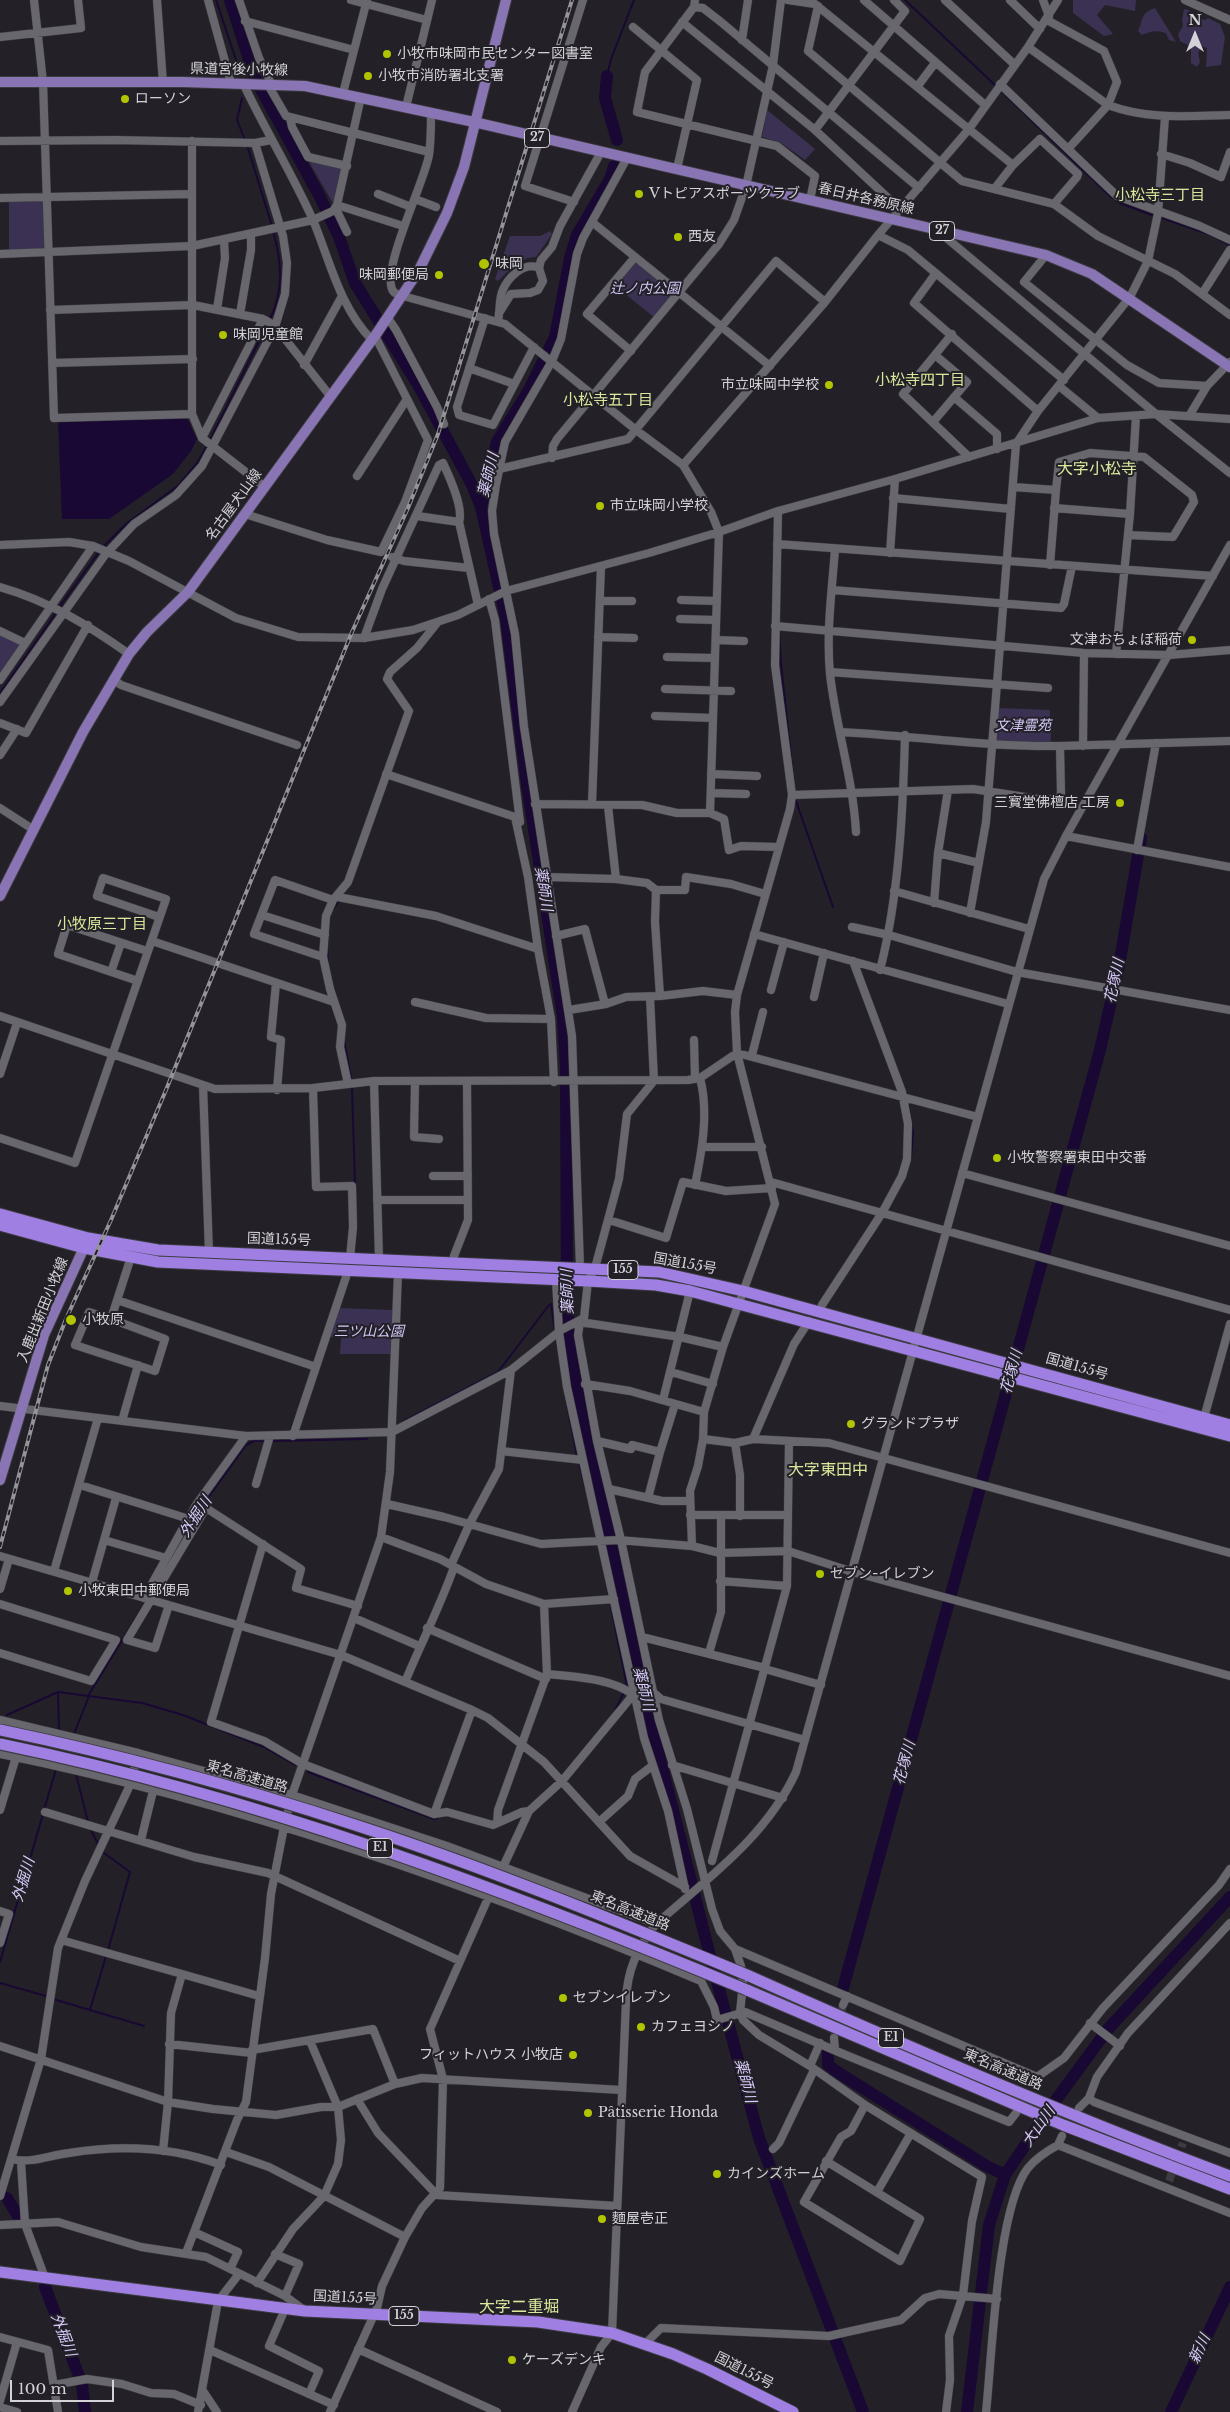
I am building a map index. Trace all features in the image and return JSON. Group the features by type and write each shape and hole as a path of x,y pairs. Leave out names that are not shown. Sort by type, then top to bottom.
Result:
{"highway":[{"name":"国道155号","path":"0,1214 131,1258 158,1262 588,1281 656,1285 690,1290 1230,1436"},
{"name":"国道155号","path":"0,1225 86,1243 158,1250 659,1272 743,1291 1230,1425"},
{"name":"東名高速道路","path":"0,1730 207,1780 356,1825 541,1891 747,1975 1036,2100 1075,2111 1230,2176"},
{"name":"東名高速道路","path":"0,1744 116,1770 352,1838 535,1904 746,1990 1028,2110 1062,2130 1230,2189"},
{"name":"国道155号","path":"0,2272 305,2311 538,2322 612,2333 707,2369 792,2412"}],"main road":[{"path":"474,122 506,0"},
{"name":"県道宮後小牧線","path":"0,82 246,83 305,86 474,122"},
{"name":"春日井各務原線","path":"474,122 1046,255 1092,274 1130,297 1229,364"},
{"name":"名古屋犬山線","path":"0,896 83,732 129,654 188,592 404,296 419,270 446,213 464,167 474,122"},
{"name":"入鹿出新田小牧線","path":"0,1480 44,1335 86,1243"}],"street":[{"path":"34,0 43,82 46,141 54,418 192,414"},
{"path":"0,37 81,28 78,0"},
{"path":"157,0 163,83"},
{"path":"208,0 231,83"},
{"path":"239,0 269,84 286,116 429,152"},
{"path":"351,0 366,2 427,20"},
{"path":"406,107 432,0"},
{"path":"574,202 525,186 583,0"},
{"path":"742,40 748,0"},
{"path":"552,458 554,442 679,293 729,228 739,210 773,65 781,0"},
{"path":"788,0 818,6 1014,165"},
{"path":"864,0 985,106"},
{"path":"815,130 905,11 894,0"},
{"path":"945,0 1015,65"},
{"path":"1010,0 1040,29"},
{"path":"1043,0 1048,18 1104,51 1117,82 1108,104 1068,149"},
{"path":"683,465 826,302 878,235 941,164 969,129 1028,47 1058,0"},
{"path":"1185,0 1230,20"},
{"path":"343,93 366,2"},
{"path":"810,200 815,179 814,174 783,149 756,140 640,114 636,110 646,72 694,4 703,8 773,65 919,188"},
{"path":"818,6 808,51 962,181 1054,204 1098,236 1175,274 1230,315"},
{"path":"245,21 354,50"},
{"path":"682,22 767,89 815,130 901,210"},
{"path":"632,27 697,80 677,169"},
{"path":"1028,47 1108,104 1132,113 1165,117 1230,115"},
{"path":"917,87 935,63"},
{"path":"245,514 327,540 381,552 405,502 428,440 375,336 357,321 342,296 315,219 271,140 246,83"},
{"path":"1000,84 1117,196 1200,226 1230,240"},
{"path":"348,232 335,208 347,166 361,97"},
{"path":"431,112 429,152 413,203 403,226 391,283 395,294 484,318 499,317"},
{"path":"290,117 292,127 308,157 347,166"},
{"path":"970,913 979,863 988,791 1016,444 1038,411 1130,297 1148,261 1158,212 1165,117"},
{"path":"995,188 1040,138 1078,174 1077,178 1054,204"},
{"path":"0,141 192,141 255,144 271,140"},
{"path":"192,141 192,414 202,438 265,487"},
{"path":"0,702 107,551 134,524 176,495 187,484 212,447 275,326 283,300 287,278 287,263 255,144"},
{"path":"499,317 511,294 530,293 538,290 543,281 539,268 541,260 552,247 560,226 601,152"},
{"path":"1161,154 1190,163 1221,177 1230,152"},
{"path":"580,1268 574,1082 569,1010 535,804 524,727 515,634 492,516 495,485 505,442 552,361 566,321 577,254 627,158"},
{"path":"0,198 192,194"},
{"path":"378,194 436,207"},
{"path":"0,254 192,246 224,241 315,219 335,208 403,226"},
{"path":"592,222 770,366"},
{"path":"937,230 1156,414 1230,473"},
{"path":"240,314 251,250 251,235"},
{"path":"878,235 908,250 1061,383 1098,418"},
{"path":"217,309 225,258 224,241"},
{"path":"1202,294 1230,250"},
{"path":"1046,255 1024,282 1127,365 1158,383 1207,386"},
{"path":"631,351 587,314 635,257"},
{"path":"499,469 624,442 722,328 776,261 826,302"},
{"path":"539,268 530,266 522,268 505,286 501,293 499,317 505,324 594,394 636,430 683,465 707,505 719,532 710,813"},
{"path":"936,274 914,303 952,334 1038,411"},
{"path":"304,365 342,296"},
{"path":"50,310 193,305 264,319 275,326 331,397"},
{"path":"388,318 437,407 444,424"},
{"path":"484,318 456,407 459,415 493,425 534,347"},
{"path":"202,438 264,319"},
{"path":"952,334 903,394 970,457"},
{"path":"933,422 967,382 935,355"},
{"path":"52,363 193,359"},
{"path":"1189,416 1207,386 1229,364"},
{"path":"469,368 514,384"},
{"path":"954,397 997,434 997,449"},
{"path":"357,476 407,399"},
{"path":"0,545 31,542 69,542 93,546 150,571 236,618 298,637 364,638 413,630 437,623 506,591 719,532 778,511 1016,444 1098,418 1156,414 1230,419"},
{"path":"1116,654 1130,514 1136,416"},
{"path":"1050,565 1057,464 1061,460 1090,453 1147,458 1192,495 1194,502 1173,537 1128,535"},
{"path":"364,638 394,557 417,516 439,465 443,462 456,496 460,515 459,522 478,605"},
{"path":"890,553 894,479"},
{"path":"1013,487 1056,490"},
{"path":"893,498 1011,509"},
{"path":"1054,508 1130,514"},
{"path":"692,1546 689,1501 703,1439 704,1412 743,1291 772,1219 775,1204 772,1185 737,1053 734,1012 737,995 790,809 792,795 775,665 778,511"},
{"path":"417,516 459,522"},
{"path":"777,544 1213,576"},
{"path":"572,2412 601,2347 612,2333 626,1985 636,1954 656,1924 749,1842 783,1798 796,1772 1044,879 1066,836 1230,545"},
{"path":"0,680 93,546"},
{"path":"835,549 830,630 830,672 852,793 856,832"},
{"path":"394,557 404,561 469,568"},
{"path":"592,804 601,566"},
{"path":"832,590 1061,608 1064,604 1072,566"},
{"path":"0,587 30,596 53,606 88,625 129,654"},
{"path":"489,599 495,620 522,847 551,1019 554,1082"},
{"path":"681,600 717,601"},
{"path":"600,601 632,601"},
{"path":"680,619 716,620"},
{"path":"348,1084 340,1047 342,1025 334,1002 323,957 326,916 351,874 409,711 387,679 390,672 418,648 437,623"},
{"path":"0,723 26,733 88,625"},
{"path":"775,626 1000,644 1084,653 1169,655 1230,650"},
{"path":"0,631 25,643"},
{"path":"598,637 634,638"},
{"path":"716,640 744,641"},
{"path":"1083,746 1084,653"},
{"path":"668,657 715,658"},
{"path":"830,672 1048,688"},
{"path":"114,679 121,685 297,745"},
{"path":"665,689 731,691"},
{"path":"655,716 713,718"},
{"path":"0,755 17,729"},
{"path":"841,732 1060,746 1230,741"},
{"path":"880,970 889,935 894,891 903,791 905,735"},
{"path":"1137,850 1156,743"},
{"path":"792,795 948,790 988,791 1038,800 1058,799 1061,794 1060,746"},
{"path":"386,774 515,817 522,847"},
{"path":"712,774 758,776"},
{"path":"934,903 938,853 948,790"},
{"path":"711,793 746,794"},
{"path":"535,804 642,805 677,813 710,813 724,819 729,850 741,846 779,847"},
{"path":"608,806 616,879"},
{"path":"0,808 34,830"},
{"path":"1066,836 1230,867"},
{"path":"938,853 979,863"},
{"path":"547,877 616,879 647,883 656,890 685,890 686,877 731,884 765,894"},
{"path":"0,1138 75,1163 112,1054 152,941 160,917 166,899 103,878 97,896 160,917"},
{"path":"323,957 254,934 276,880 336,898 436,916 538,949"},
{"path":"656,890 655,922 660,996"},
{"path":"894,891 1029,929"},
{"path":"262,914 325,935"},
{"path":"138,981 58,954 68,925 148,951"},
{"path":"852,928 889,935 1017,972 1230,1010"},
{"path":"556,936 584,929 605,1004"},
{"path":"754,934 1008,1004"},
{"path":"152,941 334,1002"},
{"path":"771,990 784,942"},
{"path":"111,972 121,943"},
{"path":"814,997 824,953"},
{"path":"822,1305 882,1212 902,1176 907,1159 908,1124 903,1097 853,962"},
{"path":"276,984 271,1037 281,1040 277,1090"},
{"path":"569,1010 605,1004 626,997 650,997 703,991 737,995"},
{"path":"0,1406 246,1436 392,1432 511,1370 560,1331 584,1318 588,1281 595,1268 610,1220 619,1179 627,1114 654,1081 650,997"},
{"path":"415,1002 486,1018 551,1019"},
{"path":"752,1055 763,1012"},
{"path":"0,1016 215,1088 277,1090 374,1081 654,1081 698,1078 737,1053 752,1055 978,1118"},
{"path":"0,1074 17,1023"},
{"path":"694,1040 698,1078 703,1090 702,1147 695,1184"},
{"path":"374,1081 379,1259"},
{"path":"415,1082 414,1137 438,1139"},
{"path":"454,1256 467,1225 467,1082"},
{"path":"203,1085 209,1253"},
{"path":"313,1088 316,1187 352,1186 353,1220 350,1258"},
{"path":"702,1147 762,1147"},
{"path":"962,1173 1230,1246"},
{"path":"433,1176 468,1176"},
{"path":"610,1220 666,1238 683,1182 726,1191 772,1185 882,1212 1230,1310"},
{"path":"377,1200 468,1200"},
{"path":"111,1319 131,1258"},
{"path":"293,1436 348,1271"},
{"path":"186,2253 246,2102 274,1878 284,1827 292,1795 381,1537 387,1504 392,1432 398,1273"},
{"path":"556,1280 567,1387 582,1460 652,1766 668,1811 685,1888 685,1898"},
{"path":"663,1400 690,1290"},
{"path":"117,1300 316,1367"},
{"path":"89,1312 111,1319 165,1339 155,1371 75,1345 89,1312"},
{"path":"753,1439 794,1344 809,1321"},
{"path":"577,1322 680,1337 724,1347"},
{"path":"577,1322 597,1441 642,1637 652,1693 672,1765 687,1809 703,1883 720,1930 735,1950 741,1966 743,1982 737,2014"},
{"path":"1204,1418 1230,1324"},
{"path":"122,1421 138,1365"},
{"path":"405,1682 427,1628 441,1603 470,1523 498,1471 511,1370"},
{"path":"671,1372 713,1384"},
{"path":"586,1384 630,1391 704,1412"},
{"path":"648,1498 675,1404"},
{"path":"54,1571 98,1418"},
{"path":"144,1598 196,1505 246,1436"},
{"path":"256,1484 262,1473 270,1436"},
{"path":"703,1439 735,1443 753,1439 829,1443 1230,1553"},
{"path":"597,1441 630,1449 632,1445 660,1452"},
{"path":"712,1861 787,1586 789,1441"},
{"path":"735,1443 740,1474 740,1516"},
{"path":"501,1451 582,1460"},
{"path":"80,1485 111,1494 116,1498 189,1519"},
{"path":"609,1489 648,1498 689,1501"},
{"path":"92,1582 116,1498"},
{"path":"387,1504 470,1523 541,1544 620,1540 692,1546 720,1553 788,1551 853,1572 1230,1676"},
{"path":"196,1505 205,1510 206,1508 302,1569 296,1588 358,1606"},
{"path":"169,1605 155,1648 127,1640 205,1510"},
{"path":"690,1515 788,1515"},
{"path":"709,1653 721,1612 721,1516"},
{"path":"381,1537 453,1566 486,1584 544,1604 614,1599"},
{"path":"104,1540 166,1558"},
{"path":"263,1544 211,1722 264,1741 303,1764 434,1814 447,1812 493,1825 522,1812 529,1811"},
{"path":"0,1556 240,1624 341,1655 472,1710 488,1718 544,1762 635,1860 685,1888"},
{"path":"0,1589 9,1559"},
{"path":"720,1582 787,1586"},
{"path":"0,1604 116,1640 91,1682 0,1654"},
{"path":"497,1823 498,1810 547,1676 544,1604"},
{"path":"354,1618 419,1646"},
{"path":"427,1628 547,1676 590,1679 627,1690 635,1695 652,1693 661,1699 806,1740"},
{"path":"642,1637 765,1668 821,1685"},
{"path":"210,2350 309,2394 332,2409 376,2308 382,2286 405,2237 422,2208 440,2188 443,2079 430,2029 460,1961 492,1897 529,1811 562,1781 635,1695"},
{"path":"434,1814 472,1710"},
{"path":"0,1720 185,1765 292,1795 447,1846 656,1924"},
{"path":"0,2196 41,2059 51,1989 61,1940 130,1785 138,1753"},
{"path":"0,1754 181,1797 284,1827 492,1897 702,1981 714,2007 717,2020 745,2012 1010,2122 1016,2113"},
{"path":"0,1810 16,1757"},
{"path":"181,1797 185,1765"},
{"path":"672,1765 783,1798"},
{"path":"600,1822 628,1796 635,1779 652,1766"},
{"path":"141,1840 153,1791"},
{"path":"45,1812 194,1857 268,1873 274,1878 460,1961"},
{"path":"435,1877 447,1846"},
{"path":"735,1950 846,1996 1036,2080 1064,2058 1091,2024 1219,1885 1230,1869"},
{"path":"0,1911 9,1914 0,1943"},
{"path":"1075,2111 1089,2098 1097,2078 1128,2033 1230,1923"},
{"path":"61,1940 259,1996"},
{"path":"163,2151 168,2102 171,2013 182,1974"},
{"path":"843,2006 846,1996"},
{"path":"737,2014 759,2035 812,2068 865,2105 982,2178 972,2222 964,2295 949,2336 950,2380 946,2412"},
{"path":"1091,2024 1119,2044"},
{"path":"169,2044 252,2052 373,2029 395,2084"},
{"path":"834,2038 835,2050"},
{"path":"257,2283 293,2229 324,2196 338,2164 341,2140 338,2107 310,2041"},
{"path":"773,2149 779,2144 812,2068 820,2043"},
{"path":"0,2046 168,2102 276,2115 321,2107 338,2107 395,2084 422,2078 621,2090"},
{"path":"1089,2098 1094,2102 1184,2140 1230,2153"},
{"path":"358,2099 378,2133 440,2196 616,2206"},
{"path":"826,2161 920,2219 900,2261 804,2202 826,2161 840,2137 851,2131 865,2105"},
{"path":"986,2412 993,2299 1014,2197 1027,2169 1045,2152 1058,2145 1062,2130"},
{"path":"877,2192 911,2133"},
{"path":"1058,2145 1168,2185 1230,2213"},
{"path":"0,2164 94,2150 182,2153 221,2166"},
{"path":"226,2152 269,2167 405,2237"},
{"path":"21,2162 25,2224 45,2278"},
{"path":"0,2225 58,2222 141,2247 206,2256 284,2296 305,2311"},
{"path":"194,2232 238,2252 230,2269"},
{"path":"276,2254 299,2264 284,2296"},
{"path":"199,2409 218,2300 239,2274"},
{"path":"645,2344 661,2328 828,2336 901,2320 914,2306 932,2296 945,2294 993,2299"},
{"path":"285,2309 269,2346 320,2371 309,2394"},
{"path":"0,2337 48,2350 58,2412"},
{"path":"0,2401 17,2342"},
{"path":"358,2349 497,2412"},
{"path":"54,2385 87,2379 122,2384 151,2393 174,2394 206,2412"},
{"path":"203,2391 217,2412"},
{"path":"0,2407 17,2412"}],"green space":[{"path":"1073,0 1136,0 1135,11 1105,5 1097,15 1113,34 1104,36 1073,13"},
{"path":"1155,8 1176,42 1169,40 1166,33 1160,31 1142,35 1138,31 1145,14"},
{"path":"1184,9 1189,10 1191,17 1205,20 1208,18 1220,24 1225,37 1221,65 1206,67 1207,48 1202,46 1198,53 1200,62 1197,67 1191,63 1191,47 1180,41 1178,34 1183,26"},
{"path":"767,110 815,149 805,160 781,143 762,137"},
{"path":"308,160 342,168 334,205"},
{"path":"41,200 44,202 46,247 43,249 9,249 9,201"},
{"path":"550,231 552,234 536,257 525,259 498,281 495,279 510,236 540,236"},
{"name":"辻ノ内公園","path":"635,260 676,293 655,318 614,285"},
{"path":"0,635 21,644 0,676"},
{"name":"文津霊苑","path":"997,708 1050,710 1051,744 999,742 995,737"},
{"name":"三ツ山公園","path":"340,1308 393,1310 391,1354 340,1354 341,1338 330,1337"}],"shaded area":[{"path":"187,418 197,439 191,451 173,474 109,519 62,519 58,422"}],"waterway":[{"path":"216,0 241,75"},
{"path":"230,0 255,78 319,195 339,237 355,283 417,383 472,485 481,507"},
{"path":"607,76 611,59 634,0"},
{"path":"905,0 996,86"},
{"name":"薬師川","path":"607,76 605,98 617,140"},
{"path":"999,89 1110,196 1120,203 1154,216"},
{"path":"242,98 237,120 245,140"},
{"path":"247,145 272,226"},
{"name":"薬師川","path":"614,166 610,179 577,235 570,258 555,337 529,390 497,442 481,507 506,618 527,784 563,1017 566,1067 567,1296 571,1357 641,1684 708,1948 759,2138 863,2412"},
{"path":"1159,217 1211,235 1230,245"},
{"path":"269,321 277,299 280,277 280,265 273,231"},
{"path":"209,442 267,325"},
{"path":"102,548 126,524 179,485 197,463 207,446"},
{"path":"58,609 99,552"},
{"path":"0,693 56,613"},
{"path":"779,630 794,785"},
{"path":"796,801 833,907"},
{"name":"花塚川","path":"842,1992 1100,1050 1119,966 1141,838"},
{"path":"333,909 339,901"},
{"path":"327,948 328,963"},
{"path":"344,1040 351,1078"},
{"path":"352,1087 355,1185"},
{"path":"908,1104 913,1132 911,1158"},
{"path":"862,1250 871,1237"},
{"name":"外掘川","path":"562,1298 567,1296"},
{"path":"551,1304 555,1330"},
{"name":"外掘川","path":"404,1421 498,1372 549,1305"},
{"path":"556,1338 559,1355"},
{"path":"565,1394 577,1456"},
{"path":"291,1429 297,1413"},
{"name":"外掘川","path":"272,1441 367,1439"},
{"name":"外掘川","path":"163,1571 200,1509 246,1445 254,1441 267,1441"},
{"path":"579,1463 587,1494"},
{"path":"606,1581 609,1596"},
{"name":"外掘川","path":"88,1696 146,1601"},
{"path":"610,1602 627,1686"},
{"name":"外掘川","path":"58,1692 59,1729"},
{"path":"7,1715 58,1692 142,1703 183,1715 264,1747 295,1765"},
{"path":"615,1711 624,1692"},
{"path":"74,1734 89,1696"},
{"name":"外掘川","path":"44,1810 56,1769"},
{"path":"308,1772 434,1819 439,1817"},
{"path":"76,1774 88,1822"},
{"name":"外掘川","path":"0,1962 43,1814"},
{"path":"90,1828 98,1844"},
{"path":"104,1853 130,1872 108,1950"},
{"name":"大山川","path":"967,2412 989,2225 1005,2175 1053,2104 1108,2029 1230,1897"},
{"path":"53,1999 90,2010 106,1956"},
{"path":"0,1983 46,1996"},
{"path":"90,2010 144,2026"},
{"name":"花塚川","path":"828,2051 828,2065 836,2071 985,2165 1005,2175"},
{"name":"外掘川","path":"7,2198 21,2221"},
{"name":"外掘川","path":"45,2287 82,2384 85,2412"},
{"name":"新川","path":"1171,2412 1230,2287"}],"tunnel":[{"path":"834,2038 843,2005"},
{"path":"1169,2181 1183,2143"}],"railway":[{"path":"0,1547 48,1365 66,1319 111,1220 166,1090 352,632 408,508 438,434 572,0"}],"place":[{"name":"小牧市味岡市民センター図書室","path":"387,54"},
{"name":"小牧市消防署北支署","path":"368,76"},
{"name":"ローソン","path":"125,99"},
{"name":"Vトピアスポーツクラブ","path":"639,194"},
{"name":"西友","path":"678,237"},
{"name":"味岡","path":"484,264"},
{"name":"味岡郵便局","path":"439,275"},
{"name":"味岡児童館","path":"223,335"},
{"name":"市立味岡中学校","path":"829,385"},
{"name":"市立味岡小学校","path":"600,506"},
{"name":"文津おちょぼ稲荷","path":"1192,640"},
{"name":"三寳堂佛檀店 工房","path":"1120,803"},
{"name":"小牧警察署東田中交番","path":"997,1158"},
{"name":"小牧原","path":"71,1320"},
{"name":"グランドプラザ","path":"851,1424"},
{"name":"セブン-イレブン","path":"820,1574"},
{"name":"小牧東田中郵便局","path":"68,1591"},
{"name":"セブンイレブン","path":"563,1998"},
{"name":"カフェヨシノ","path":"641,2027"},
{"name":"フィットハウス 小牧店","path":"573,2055"},
{"name":"Pâtisserie Honda","path":"588,2113"},
{"name":"カインズホーム","path":"717,2174"},
{"name":"麵屋壱正","path":"602,2219"},
{"name":"ケーズデンキ","path":"512,2360"}],"district":[{"name":"小松寺三丁目","path":"1160,196"},
{"name":"小松寺四丁目","path":"920,381"},
{"name":"小松寺五丁目","path":"608,401"},
{"name":"大字小松寺","path":"1097,469"},
{"name":"小牧原三丁目","path":"102,925"},
{"name":"大字東田中","path":"828,1470"},
{"name":"大字二重堀","path":"519,2307"}]}
